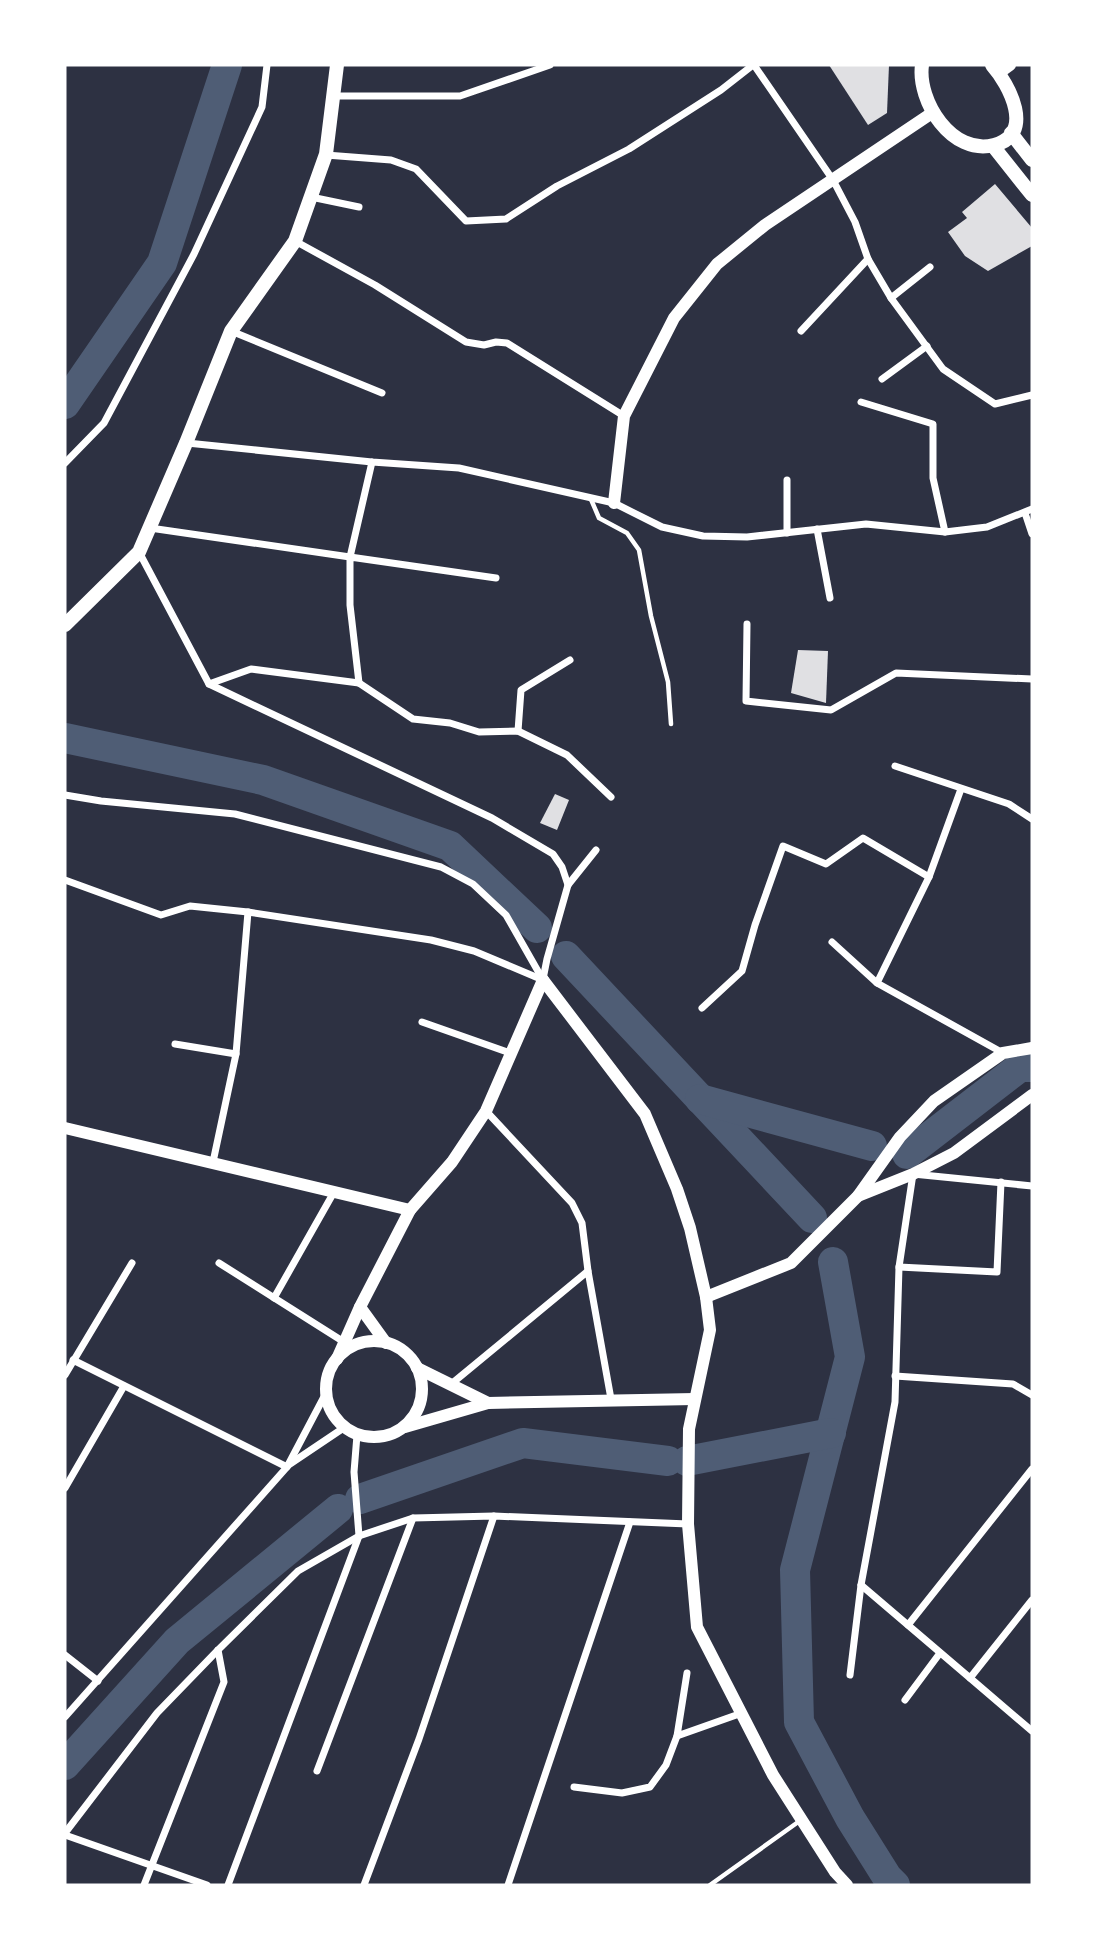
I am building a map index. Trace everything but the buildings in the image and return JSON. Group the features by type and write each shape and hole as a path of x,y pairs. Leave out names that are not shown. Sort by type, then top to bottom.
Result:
{"main road":[{"path":"65,625 139,552 230,331 295,241 326,155 337,65"},
{"path":"922,65 920,78 923,96 932,113 946,129 961,140 978,146 993,146 1006,140 1017,113 1001,67"},
{"path":"614,503 624,416 674,318 718,264 765,225 932,113"},
{"path":"1011,132 1032,160"},
{"path":"993,146 1032,195"},
{"path":"337,1359 360,1307 410,1210 452,1162 486,1111 543,980"},
{"path":"543,980 645,1114 677,1189 690,1228 706,1297 710,1330 689,1429 688,1524 697,1627 773,1775 835,1872 847,1885"},
{"path":"706,1297 791,1263 858,1196 900,1137 934,1101 1003,1053 1032,1048"},
{"path":"858,1196 913,1174 954,1153 1032,1095"},
{"path":"65,1128 410,1210"},
{"path":"360,1307 386,1343"},
{"path":"404,1427 415,1415 421,1400 422,1383 410,1356 399,1348 373,1341 359,1343 347,1349 330,1369 326,1393 335,1418 357,1435 382,1436 488,1403 695,1399"},
{"path":"417,1368 488,1403"}],"street":[{"path":"65,463 104,423 194,254 262,107 267,65"},
{"path":"334,96 460,96 550,65"},
{"path":"326,155 391,160 416,169 466,221 506,219 557,186 629,149 721,90 754,65 833,180 855,222 868,259 891,298 943,369 995,404 1032,395"},
{"path":"311,196 359,207"},
{"path":"295,241 375,285 466,342 484,345 507,343 624,416"},
{"path":"801,331 868,259"},
{"path":"891,298 930,267"},
{"path":"230,331 382,393"},
{"path":"882,379 926,346"},
{"path":"861,402 933,424 933,478 945,532"},
{"path":"186,443 459,468 590,496 614,503 662,527 703,537 747,537 866,524 945,532 987,527 1029,511 1032,534"},
{"path":"359,683 350,605 350,557 372,462"},
{"path":"787,480 787,533"},
{"path":"149,528 496,578"},
{"path":"817,529 830,598"},
{"path":"139,552 209,684 492,818 553,854 562,867 568,885"},
{"path":"747,624 747,701 831,710 896,673 1032,679"},
{"path":"519,731 521,690 570,660"},
{"path":"209,684 251,669 359,683 413,719 450,723 479,732 519,731 567,755 611,797"},
{"path":"895,766 1009,804 1032,819"},
{"path":"877,983 929,877 961,789"},
{"path":"65,795 235,814 441,867 473,884 506,915 543,980"},
{"path":"702,1007 742,971 783,846 826,864 863,838 929,877"},
{"path":"543,980 568,885 596,850"},
{"path":"65,880 160,915 190,906 248,912 431,940 474,951 543,980"},
{"path":"213,1162 236,1054 248,912"},
{"path":"832,942 877,983 1003,1053"},
{"path":"422,1022 510,1053"},
{"path":"175,1044 236,1054"},
{"path":"486,1111 572,1203 582,1223 611,1399"},
{"path":"850,1675 861,1585 895,1402 899,1267 913,1174 1032,1186"},
{"path":"899,1267 997,1272 1001,1182"},
{"path":"274,1298 334,1191"},
{"path":"219,1263 344,1342"},
{"path":"65,1375 132,1264"},
{"path":"450,1385 588,1271"},
{"path":"73,1360 287,1467"},
{"path":"895,1376 1013,1384 1032,1395"},
{"path":"65,1488 124,1386"},
{"path":"65,1717 287,1467 326,1393"},
{"path":"287,1467 345,1427"},
{"path":"228,1885 359,1536 354,1472 357,1435"},
{"path":"908,1625 1032,1469"},
{"path":"207,1885 65,1834 157,1713 298,1572 359,1536 413,1518 494,1516 688,1524"},
{"path":"364,1885 419,1739 494,1516"},
{"path":"317,1771 413,1518"},
{"path":"508,1885 630,1522"},
{"path":"861,1585 1032,1731"},
{"path":"970,1678 1032,1600"},
{"path":"144,1885 224,1682 218,1650"},
{"path":"905,1700 940,1653"},
{"path":"65,1656 98,1681"},
{"path":"574,1787 622,1793 650,1787 666,1765 677,1736 687,1673"},
{"path":"677,1736 742,1713"}],"lane":[{"path":"590,496 599,518 627,533 639,550 651,616 668,682 671,724"},
{"path":"710,1885 801,1819"}],"waterway":[{"path":"65,404 162,263 227,65"},
{"path":"65,738 263,780 450,846 537,928"},
{"path":"566,956 812,1218"},
{"path":"907,1154 1020,1067 1032,1067"},
{"path":"700,1099 872,1146"},
{"path":"833,1262 850,1357 795,1570 799,1722 850,1818 887,1877 895,1885"},
{"path":"687,1461 831,1433"},
{"path":"360,1499 523,1443 668,1461"},
{"path":"65,1765 177,1641 338,1509"}]}
